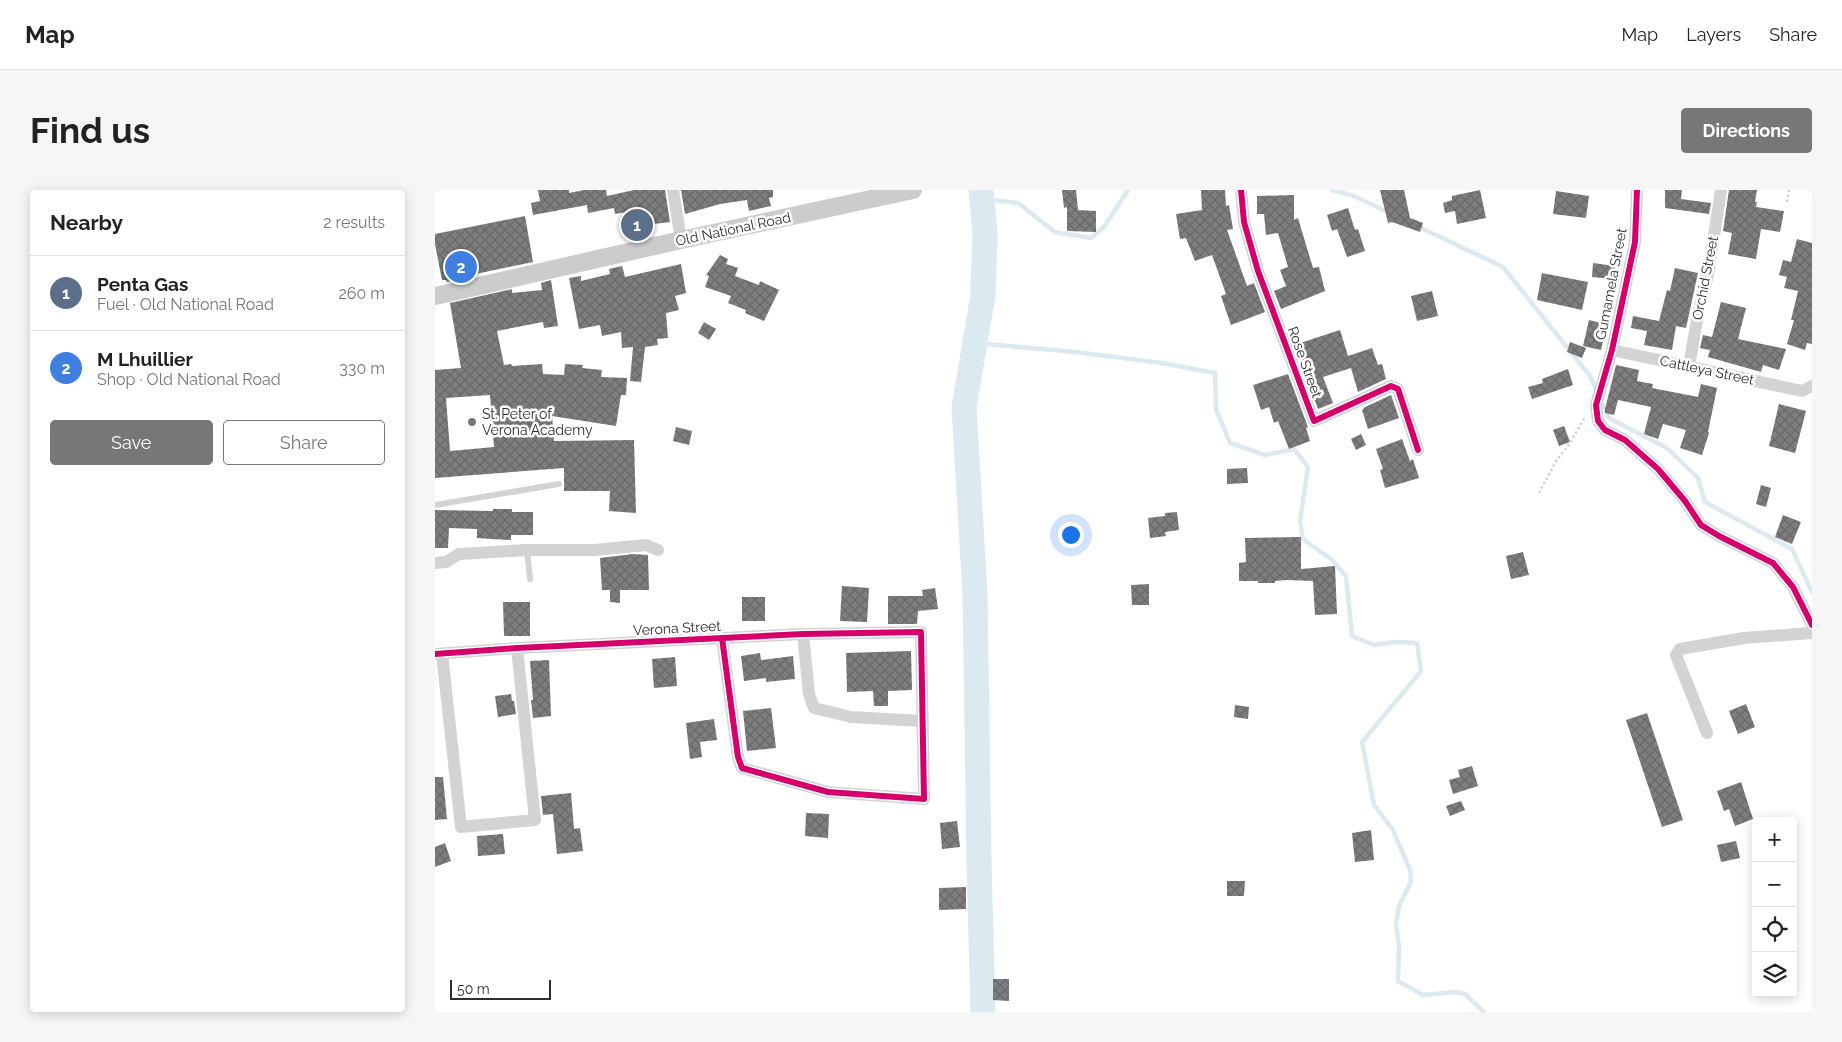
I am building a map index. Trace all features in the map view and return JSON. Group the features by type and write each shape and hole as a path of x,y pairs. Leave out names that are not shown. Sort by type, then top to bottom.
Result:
{"main road":[{"name":"Old National Road","path":"435,296 913,190"}],"street":[{"path":"673,190 681,240"},
{"name":"Rose Street","path":"1241,190 1244,222 1258,272 1313,421 1391,386 1397,389 1418,450"},
{"name":"Gumamela Street","path":"1596,408 1612,350 1635,242 1637,190"},
{"name":"Orchid Street","path":"1689,366 1721,190"},
{"name":"Cattleya Street","path":"1612,350 1807,389"},
{"path":"1596,408 1598,421 1605,430 1625,440 1658,469 1701,525 1773,563 1793,588 1812,624"},
{"path":"435,563 446,562 459,554 527,550 594,550 646,545 658,550"},
{"name":"Verona Street","path":"439,654 517,648 803,634 921,632 922,721"},
{"path":"1707,733 1676,655 1681,649 1744,638 1812,633"},
{"path":"722,638 738,757 743,768 828,792 924,799 922,721 851,717 814,708 809,694 803,634"},
{"path":"439,654 461,828 535,820 517,648"}],"lane":[{"path":"435,504 559,484"},
{"path":"527,550 530,579"}],"path":[{"path":"1787,202 1789,190"},
{"path":"1539,493 1555,460 1570,443 1584,418 1596,408"}],"building":[{"path":"538,190 569,190 569,193 584,190 606,190 607,196 634,190 665,190 670,222 646,225 647,229 629,233 626,212 615,214 614,208 588,213 587,205 533,215 531,203 540,201"},
{"path":"681,190 773,190 773,197 769,198 771,206 749,211 747,200 720,204 685,214"},
{"path":"1062,190 1076,190 1078,210 1096,211 1096,232 1067,231 1067,207 1064,208"},
{"path":"1201,190 1225,190 1226,206 1229,205 1233,229 1227,230 1247,286 1254,283 1265,312 1231,325 1221,296 1226,294 1212,255 1195,261 1186,238 1180,239 1176,214 1202,210"},
{"path":"1380,190 1404,190 1410,218 1423,223 1420,232 1392,222 1388,223"},
{"path":"1480,190 1486,218 1457,224 1455,211 1445,213 1443,203 1452,200 1452,196"},
{"path":"1665,190 1682,190 1681,199 1711,203 1709,214 1665,208"},
{"path":"1729,190 1757,190 1756,207 1784,211 1780,232 1761,229 1756,259 1728,254 1732,233 1723,231"},
{"path":"1556,191 1589,196 1586,218 1553,214"},
{"path":"1294,195 1294,220 1298,218 1313,268 1319,267 1325,291 1281,309 1274,291 1286,286 1280,270 1288,267 1278,233 1266,235 1264,214 1257,214 1257,196"},
{"path":"1348,208 1355,230 1358,229 1365,251 1347,257 1337,229 1332,231 1327,215"},
{"path":"525,216 533,262 466,276 466,278 447,282 442,280 435,244 435,234"},
{"path":"1797,239 1812,243 1812,344 1807,343 1805,350 1787,344 1794,320 1791,320 1798,291 1784,288 1787,277 1779,275 1783,260 1791,262"},
{"path":"720,255 728,259 726,264 738,268 735,276 759,285 760,281 779,290 764,321 745,313 746,310 728,303 731,296 705,287 709,276 706,275"},
{"path":"1593,263 1615,266 1614,279 1592,277"},
{"path":"681,264 686,293 675,296 679,310 666,313 668,338 657,339 658,345 645,347 641,382 630,381 633,347 622,348 621,332 602,336 600,325 579,329 569,278 581,276 581,281 610,274 609,269 622,266 625,277"},
{"path":"1675,268 1698,273 1686,328 1676,326 1672,350 1644,345 1647,331 1631,328 1633,316 1659,321 1667,290 1670,291"},
{"path":"1542,273 1588,282 1582,310 1537,300"},
{"path":"551,280 558,326 544,328 543,322 497,331 504,365 542,364 543,374 564,375 565,364 583,365 582,368 602,370 601,377 627,378 626,395 621,395 616,426 552,416 554,441 634,440 636,513 609,511 610,491 564,491 564,468 435,478 435,370 461,368 450,303 512,289 512,293 542,290 541,283","holes":["490,395 494,447 450,451 446,398"]},
{"path":"1432,291 1438,316 1417,321 1411,296"},
{"path":"1721,302 1746,308 1738,339 1786,349 1779,370 1763,365 1761,372 1708,357 1710,350 1700,348 1703,335 1712,337"},
{"path":"1589,320 1609,325 1601,350 1583,346"},
{"path":"704,322 716,329 709,340 698,333"},
{"path":"1340,330 1348,356 1372,348 1378,365 1382,364 1386,379 1358,392 1351,368 1323,377 1333,403 1318,409 1294,345"},
{"path":"1570,342 1586,348 1582,358 1567,352"},
{"path":"1616,365 1639,370 1637,381 1653,384 1652,388 1698,397 1701,384 1717,388 1709,433 1702,455 1680,448 1686,430 1663,424 1658,439 1644,434 1651,407 1618,400 1614,415 1605,413"},
{"path":"1568,369 1573,385 1532,399 1528,387 1543,383 1542,379"},
{"path":"1288,374 1308,427 1306,428 1310,441 1289,449 1278,421 1274,423 1269,407 1261,410 1253,385"},
{"path":"1391,395 1399,418 1368,429 1363,408"},
{"path":"1779,404 1806,411 1795,453 1769,446"},
{"path":"1564,426 1570,442 1559,446 1553,430"},
{"path":"676,427 692,431 689,445 673,441"},
{"path":"1361,434 1366,445 1356,450 1351,439"},
{"path":"1402,439 1410,461 1413,459 1419,478 1385,488 1380,470 1383,469 1376,449"},
{"path":"1247,468 1248,483 1227,484 1227,469"},
{"path":"1761,485 1771,488 1766,507 1756,504"},
{"path":"493,509 512,509 512,512 533,512 533,535 511,535 511,540 477,538 477,529 449,528 448,548 435,548 435,510 493,511"},
{"path":"1177,512 1179,530 1165,532 1166,536 1150,538 1148,518"},
{"path":"1783,515 1801,522 1792,544 1775,537"},
{"path":"1301,537 1301,569 1335,566 1337,614 1315,615 1313,581 1287,580 1275,581 1275,583 1258,583 1258,581 1239,581 1239,563 1246,562 1245,538"},
{"path":"1523,552 1529,575 1511,579 1506,556"},
{"path":"633,554 648,555 649,590 620,590 620,603 610,602 610,590 602,590 600,558"},
{"path":"1149,584 1149,605 1132,605 1131,585"},
{"path":"842,586 869,588 867,622 840,621"},
{"path":"935,588 938,609 918,611 917,624 888,624 888,596 923,596 922,590"},
{"path":"742,597 765,597 765,621 742,621"},
{"path":"503,602 530,602 530,636 504,636"},
{"path":"911,651 912,690 888,691 888,706 874,706 873,691 847,692 846,653"},
{"path":"760,653 761,660 793,656 795,679 766,682 766,678 744,681 741,656"},
{"path":"675,657 677,686 654,688 652,659"},
{"path":"549,660 551,716 533,718 530,661"},
{"path":"511,694 516,714 498,717 495,696"},
{"path":"1746,704 1755,727 1738,734 1729,711"},
{"path":"1235,705 1249,707 1248,719 1234,717"},
{"path":"771,708 776,748 747,751 743,711"},
{"path":"1647,713 1683,820 1662,827 1626,720"},
{"path":"714,719 717,740 700,742 702,757 690,759 686,723"},
{"path":"1472,766 1478,786 1453,794 1449,780 1460,777 1458,770"},
{"path":"435,777 443,777 447,819 435,820"},
{"path":"1741,782 1752,819 1735,826 1729,809 1724,811 1717,791"},
{"path":"571,793 574,829 580,828 583,851 557,854 553,814 543,815 541,796"},
{"path":"1461,801 1465,810 1450,816 1446,806"},
{"path":"806,813 829,814 828,838 805,836"},
{"path":"957,821 960,847 942,849 940,823"},
{"path":"1371,830 1374,860 1355,862 1352,833"},
{"path":"503,834 505,854 478,856 477,836"},
{"path":"1736,841 1740,858 1721,862 1717,845"},
{"path":"445,843 451,861 435,867 435,847"},
{"path":"1227,881 1245,881 1244,896 1227,896"},
{"path":"966,887 966,909 939,910 939,888"},
{"path":"993,979 1009,979 1009,1001 993,1000"}],"waterway":[{"path":"981,190 985,233 983,295 964,407 975,594 983,1012"},
{"path":"982,199 1018,203 1055,232 1091,238 1104,227 1128,190"},
{"path":"1332,190 1354,196 1390,213"},
{"path":"1417,226 1503,267 1590,376 1597,392"},
{"path":"975,343 1075,352 1162,363 1215,373 1216,409 1230,443 1265,455 1294,449 1308,467 1300,521 1303,539 1332,560 1346,576 1352,636 1374,645 1395,642 1417,643 1421,671 1362,742 1374,805 1393,830 1410,870 1411,882 1399,906 1396,925 1399,946 1398,981 1423,995 1456,992 1465,994 1484,1012"},
{"path":"1600,399 1609,418 1667,448 1698,478 1705,502 1792,549 1812,592"}],"cycle path":[{"path":"1241,190 1244,222 1258,271 1314,421 1391,386 1398,389 1418,450"},
{"path":"1637,190 1635,242 1612,350 1596,405 1598,421 1605,430 1625,440 1658,469 1685,501 1701,525 1773,563 1793,587 1812,625"},
{"path":"435,654 517,648 803,634 921,632 924,799 828,792 742,768 738,757 722,638"}],"place":[{"name":"Penta Gas","path":"637,225"},
{"name":"M Lhuillier","path":"461,267"},
{"name":"St. Peter of Verona Academy","path":"472,422"}]}
